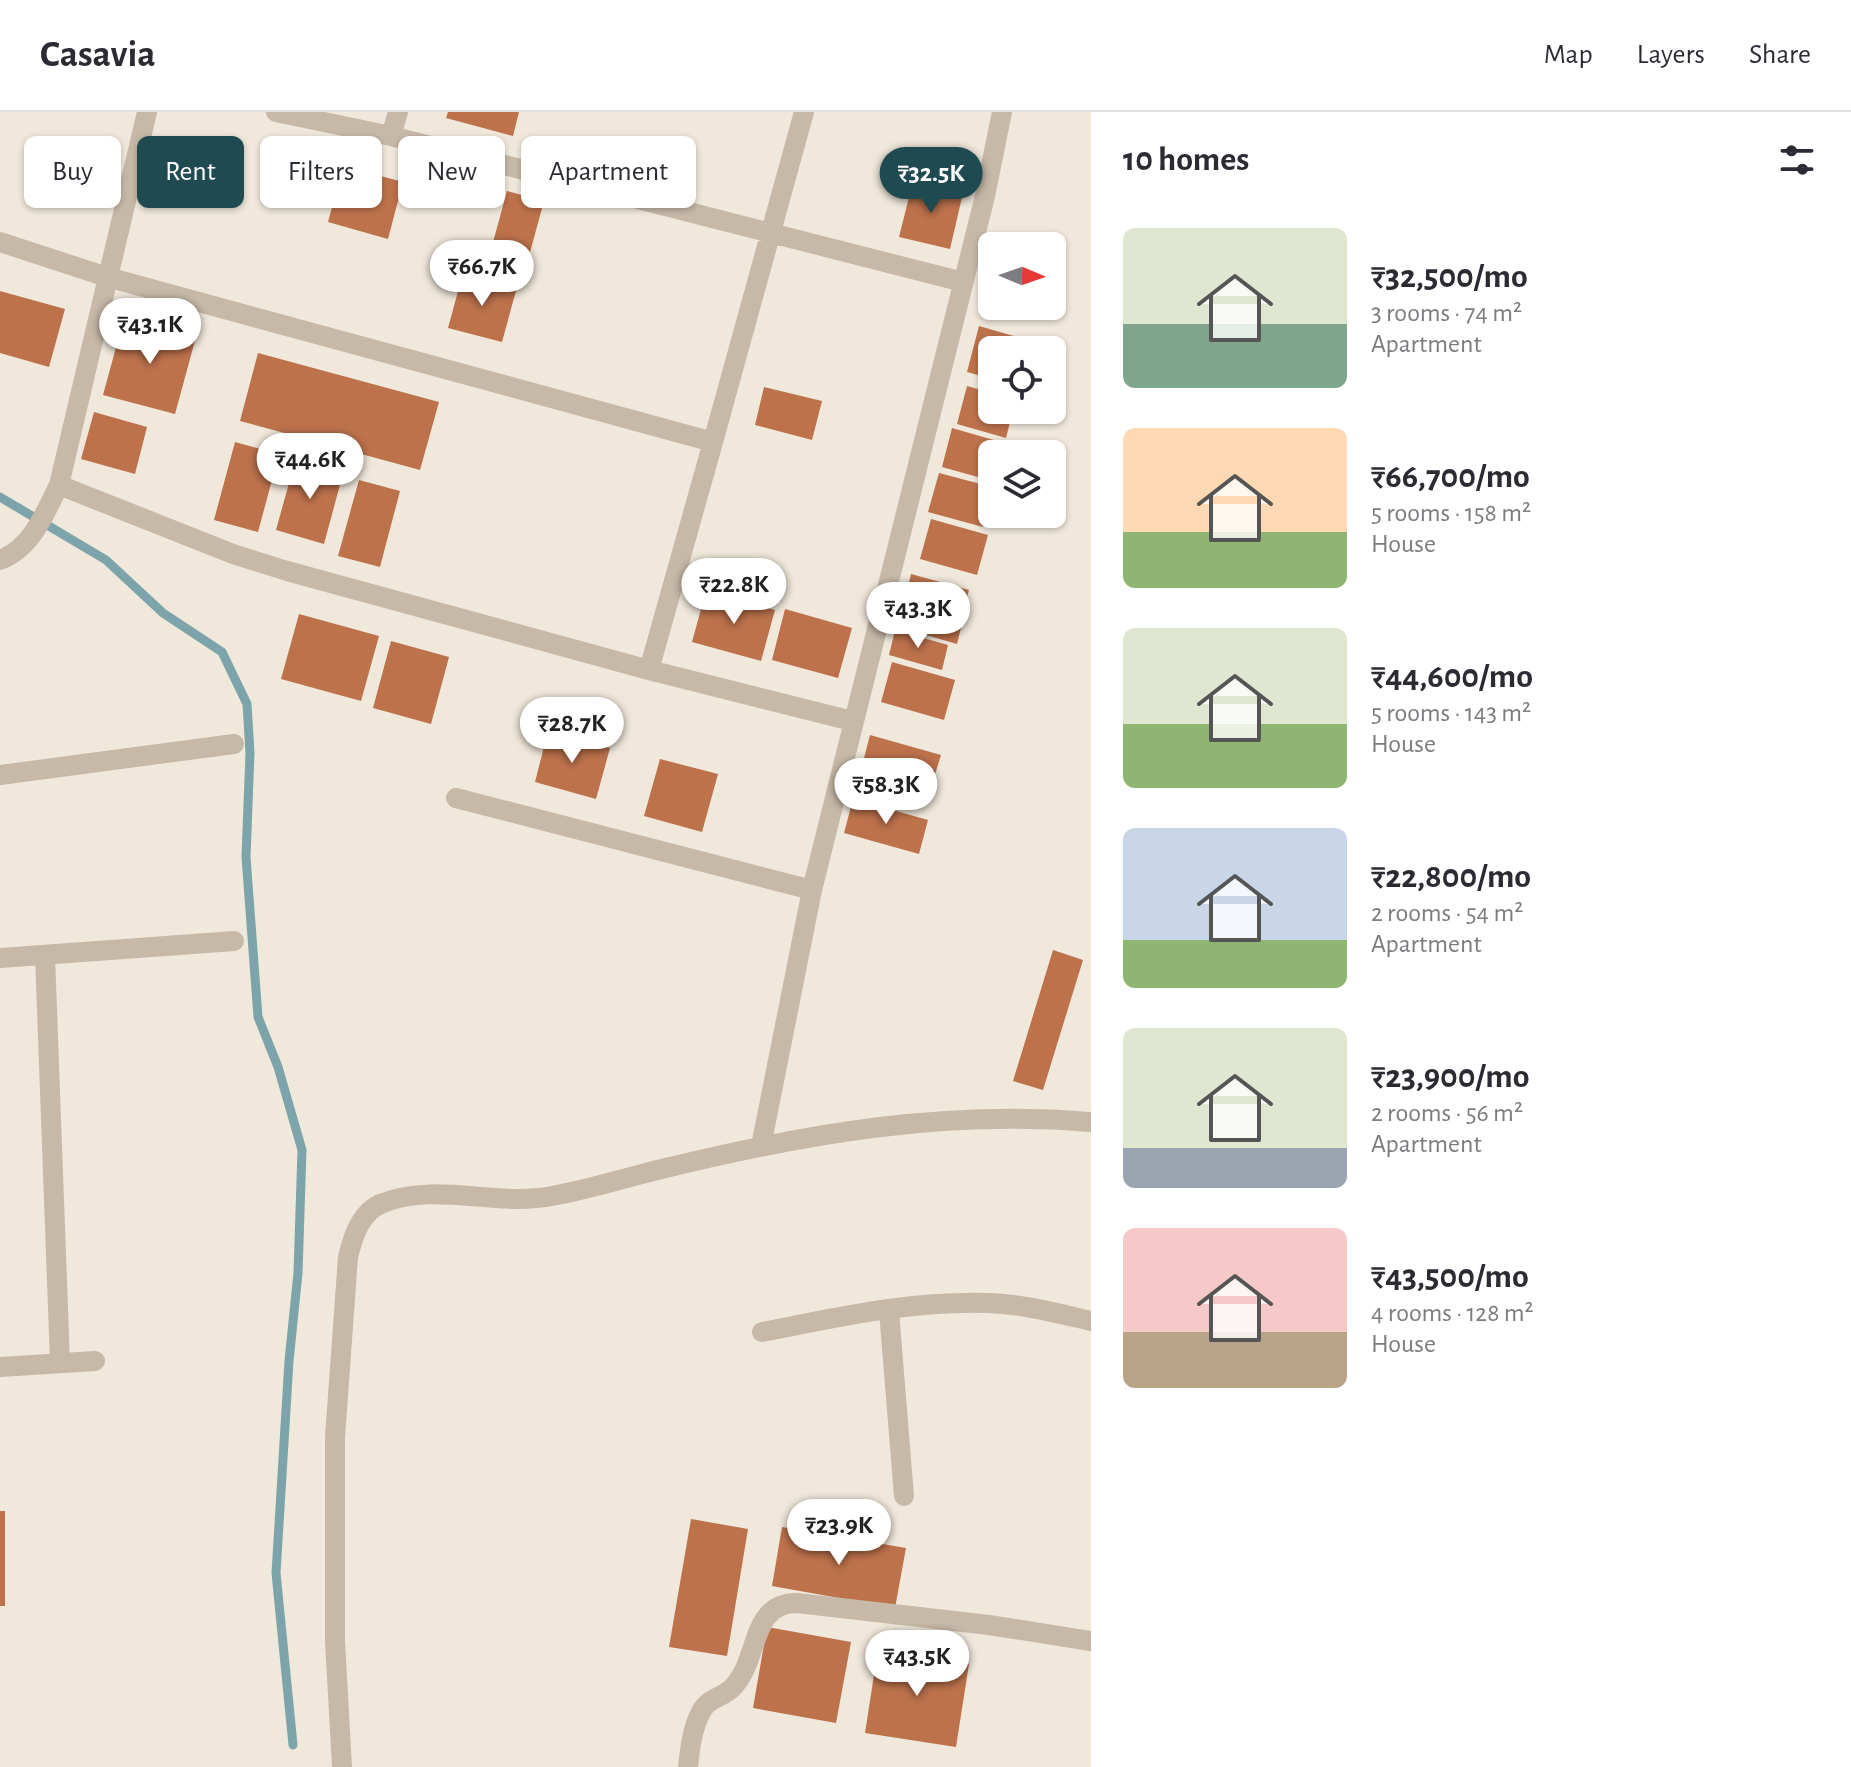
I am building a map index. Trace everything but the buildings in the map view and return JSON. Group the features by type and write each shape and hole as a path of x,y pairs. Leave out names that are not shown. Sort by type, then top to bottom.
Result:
{"street":[{"path":"0,560 21,547 34,533 56,490 147,112"},
{"path":"276,112 391,136 963,282"},
{"path":"391,136 398,112"},
{"path":"649,670 804,112"},
{"path":"761,1146 812,890 963,282 1002,112"},
{"path":"0,242 107,277 713,442"},
{"path":"56,490 273,566 649,670 852,721"},
{"path":"0,775 234,744"},
{"path":"456,798 812,890"},
{"path":"0,958 234,941"},
{"path":"45,955 60,1363"},
{"path":"342,1767 335,1641 335,1437 348,1257 353,1237 365,1214 380,1203 426,1196 497,1200 549,1197 761,1146 922,1120 1007,1118 1091,1122"},
{"path":"762,1332 889,1311 987,1303 1045,1310 1091,1321"},
{"path":"889,1311 904,1496"},
{"path":"0,1367 95,1361"},
{"path":"688,1767 701,1710 708,1701 733,1687 747,1667 763,1620 771,1608 779,1604 797,1603 989,1625 1091,1641"}],"waterway":[{"path":"0,497 106,560 163,613 222,652 247,704 250,753 246,857 258,1017 278,1067 302,1150 298,1273 289,1361 276,1573 293,1745"}]}
